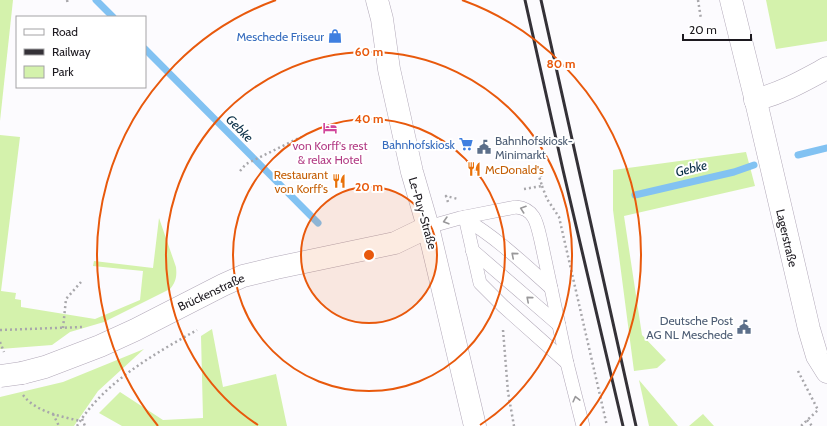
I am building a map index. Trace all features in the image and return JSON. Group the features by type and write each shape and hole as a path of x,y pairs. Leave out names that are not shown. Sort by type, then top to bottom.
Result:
{"street":[{"name":"Le-Puy-Straße","path":"377,0 382,19 389,69 414,183 428,226 475,426"},
{"name":"Lagerstraße","path":"731,0 809,329 822,364"},
{"path":"755,100 792,88 827,68"},
{"name":"Brückenstraße","path":"0,376 22,373 44,367 100,346 243,276 297,263 395,243 428,226"}],"lane":[{"path":"428,226 516,207 523,208 530,212 537,226 567,362 583,426"},
{"path":"465,218 480,283 503,306 567,362"},
{"path":"465,218 497,241 551,288"},
{"path":"472,250 559,325"}],"path":[{"path":"67,0 68,4"},
{"path":"698,0 701,18"},
{"path":"240,171 246,164 301,137"},
{"path":"542,186 547,199 559,217 607,426"},
{"path":"558,236 563,234"},
{"path":"63,328 66,299 81,282"},
{"path":"573,299 577,298"},
{"path":"502,325 508,392 514,426"},
{"path":"0,330 84,327"},
{"path":"77,426 105,394 130,372 152,356 197,330"},
{"path":"0,342 4,352"},
{"path":"801,426 818,410 795,366 822,364"},
{"path":"588,367 593,365"},
{"path":"24,396 32,405 53,414 81,420 86,426"},
{"path":"53,414 59,426"},
{"path":"807,420 812,426"}],"green space":[{"path":"0,0 13,0 0,121"},
{"path":"766,0 827,0 827,41 776,49"},
{"path":"0,135 20,137 1,291 16,293 15,299 21,300 21,307 95,319 140,300 143,271 93,266 94,261 153,268 159,218 176,267 176,279 170,289 104,322 70,332 52,345 0,349"},
{"path":"746,152 755,186 624,216 642,335 666,360 657,368 634,371 613,210 613,170"},
{"path":"212,329 223,387 276,374 287,426 122,426 99,413 120,392 163,420 203,418 201,336"},
{"path":"144,349 98,391 74,426 0,426 0,397 63,382"},
{"path":"639,380 678,426 649,426"},
{"path":"703,414 714,426 689,426"}],"waterway":[{"name":"Gebke","path":"96,0 112,16"},
{"name":"Gebke","path":"146,50 318,223"},
{"name":"Gebke","path":"798,155 827,148"},
{"name":"Gebke","path":"635,195 734,172 754,165"}],"railway":[{"path":"525,0 623,426"},
{"path":"541,0 636,426"}],"place":[{"name":"Meschede Friseur","path":"335,36"},
{"name":"von Korff's rest & relax Hotel","path":"330,128"},
{"name":"Bahnhofskiosk","path":"466,144"},
{"name":"Bahnhofskiosk- Minimarkt","path":"484,147"},
{"name":"McDonald's","path":"474,169"},
{"name":"Restaurant von Korff's","path":"339,181"},
{"name":"Deutsche Post AG NL Meschede","path":"744,327"}]}
